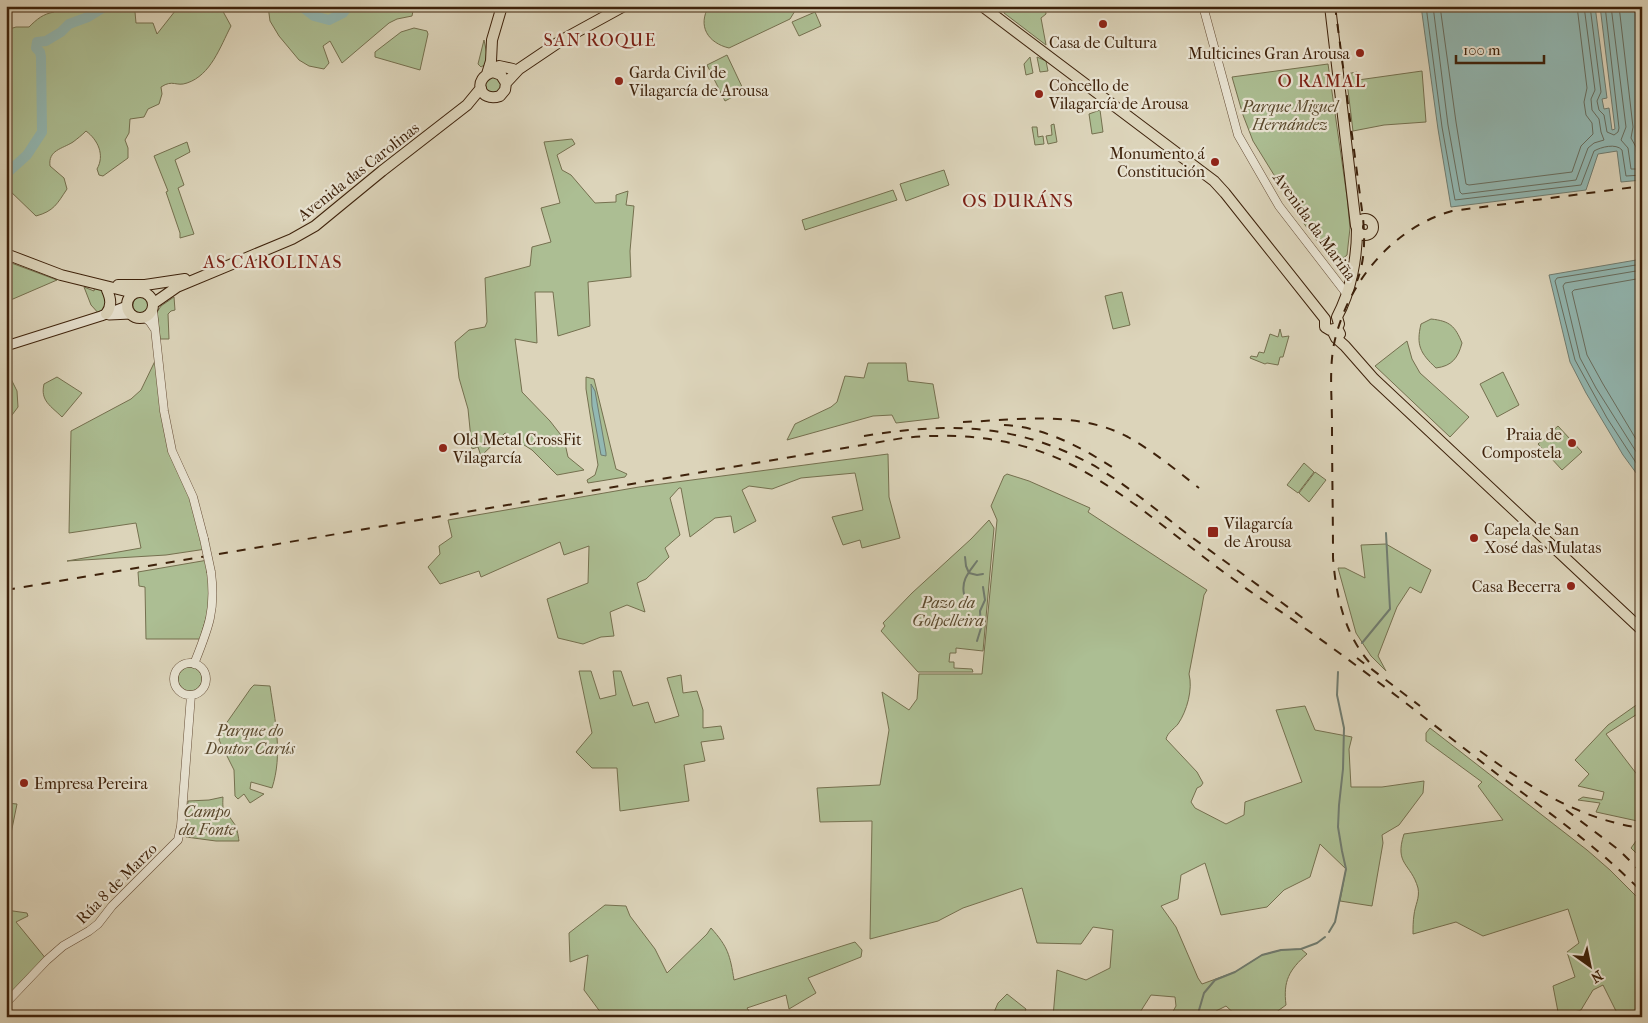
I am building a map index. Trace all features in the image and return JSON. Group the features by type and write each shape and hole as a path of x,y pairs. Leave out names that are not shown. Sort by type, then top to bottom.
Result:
{"main road":[{"path":"487,74 491,61 492,38 502,6"},
{"path":"492,50 501,74 505,90 500,96 492,98 484,92 482,79 487,74 493,72 501,74 516,69 562,40 624,6"},
{"path":"982,6 1214,181 1332,322 1336,338 1374,380 1642,630"},
{"path":"1330,6 1355,209 1357,251 1346,292 1332,322"},
{"path":"501,74 516,69"},
{"name":"Avenida das Carolinas","path":"199,278 292,239 315,226 484,92"},
{"path":"1355,209 1373,224 1373,230 1357,251"},
{"path":"1356,228 1359,220 1365,218"},
{"path":"1356,228 1362,234 1369,234"},
{"path":"6,254 58,274 134,293 177,287 199,278"},
{"path":"97,284 146,285 199,278"},
{"path":"97,284 128,307 136,317 144,317 153,306 177,287"},
{"path":"104,315 109,309 111,300 107,290"},
{"path":"146,292 150,295 153,306"},
{"path":"6,346 128,307 134,293"}],"street":[{"name":"Avenida da Mariña","path":"1203,6 1238,135 1279,206 1346,292"},
{"path":"153,306 164,411 172,451 193,497 211,572 212,614 194,664"},
{"path":"144,317 155,330"},
{"path":"185,664 194,664 202,669 204,673 205,683 200,691 191,695 179,691 174,679 177,670 185,664"},
{"name":"Rúa 8 de Marzo","path":"6,1003 46,960 63,946 89,932 98,924 112,906 178,840 181,826 191,695"}],"green space":[{"path":"48,6 138,6 135,12 136,23 153,23 157,34 179,6 220,6 231,26 219,51 202,74 187,83 172,83 161,87 162,94 159,104 148,109 144,117 130,119 129,133 125,140 128,148 128,158 103,176 99,175 97,169 100,158 99,148 86,131 73,142 53,153 50,166 64,178 67,189 54,206 47,212 36,216 8,189 6,190 6,30 16,27 29,27 40,17 54,12"},
{"path":"268,6 414,6 412,16 389,23 342,63 330,41 323,46 329,63 324,69 309,66 299,60 279,36 270,21"},
{"path":"709,6 798,6 790,19 729,48 715,42 707,33 704,20"},
{"path":"1003,6 1045,6 1046,14 1041,18 1046,45 1004,13"},
{"path":"815,12 821,26 799,36 792,22"},
{"path":"414,28 427,31 428,34 420,70 375,57 375,52 401,32"},
{"path":"484,40 488,59 486,64 481,67 478,64"},
{"path":"727,55 744,91 725,101 707,65"},
{"path":"1030,57 1033,73 1026,75 1024,64"},
{"path":"1037,57 1046,61 1048,71 1040,72"},
{"name":"Parque Miguel Hernández","path":"1328,64 1350,228 1347,255 1341,260 1331,259 1305,225 1253,141 1232,77"},
{"path":"1422,71 1426,122 1384,125 1353,131 1346,74 1357,72 1358,80"},
{"path":"495,76 502,82 500,90 493,94 486,89 485,81"},
{"path":"1100,110 1103,132 1092,134 1089,114"},
{"path":"1054,124 1057,142 1048,144 1046,136 1052,135 1051,125"},
{"path":"1032,127 1037,127 1038,137 1043,136 1044,144 1035,145"},
{"path":"572,139 575,144 557,155 562,170 571,175 595,203 616,202 616,195 628,191 626,205 634,206 630,251 631,277 588,282 590,326 558,336 553,292 535,292 537,343 515,339 522,392 550,421 564,439 568,457 584,470 557,475 532,450 505,433 481,456 478,447 472,449 468,409 459,378 455,342 469,330 485,327 487,322 485,278 530,266 532,247 551,242 541,208 560,203 544,142"},
{"path":"187,142 190,152 175,160 184,185 178,188 194,234 180,238 166,192 168,191 154,156"},
{"path":"944,170 949,185 906,201 900,184"},
{"path":"893,190 897,200 805,230 802,220"},
{"path":"6,261 57,280 6,302"},
{"path":"95,284 111,300 101,316 91,305 84,287 94,291"},
{"path":"1122,292 1130,325 1113,329 1105,296"},
{"path":"141,297 147,299 149,305 147,311 141,313 135,311 133,305 135,299"},
{"path":"174,297 175,310 168,314 169,339 160,339 157,312 161,306"},
{"path":"1431,319 1443,321 1451,325 1462,343 1454,360 1442,367 1436,368 1426,358 1419,343 1421,324"},
{"path":"1280,329 1282,337 1289,336 1283,357 1280,357 1278,365 1265,364 1250,358 1251,356 1257,357 1259,352 1264,353 1270,334 1278,337"},
{"path":"1407,341 1412,359 1420,373 1469,417 1450,437 1375,366"},
{"path":"155,361 172,451 186,480 206,549 166,555 67,561 141,548 136,523 69,533 71,431 131,399 141,390"},
{"path":"868,363 906,363 908,381 933,384 939,418 896,423 892,415 873,416 787,440 795,424 831,407 837,402 845,376 864,378"},
{"path":"6,369 17,391 18,407 6,423"},
{"path":"1503,372 1519,405 1497,417 1480,384"},
{"path":"57,377 82,393 62,417 47,403 43,390 44,384"},
{"path":"586,377 594,379 616,469 627,474 625,477 588,483 587,480 595,475 598,465 586,389"},
{"path":"1558,426 1582,452 1562,470 1538,444"},
{"path":"888,454 889,497 900,538 862,548 860,540 843,545 832,517 863,510 855,473 801,478 772,489 749,486 742,490 756,521 734,533 731,516 715,518 690,537 681,488 679,488 670,498 680,535 665,548 669,557 646,579 637,583 645,612 627,605 610,612 614,636 601,637 583,644 558,638 547,599 588,583 589,546 564,555 560,542 481,577 479,571 440,584 428,567 440,554 439,546 452,537 448,520 639,487"},
{"path":"1304,463 1314,472 1298,493 1287,485"},
{"path":"1315,472 1326,480 1309,502 1299,493"},
{"path":"1007,474 1029,481 1090,508 1088,512 1207,590 1204,595 1189,674 1188,700 1181,719 1166,739 1197,772 1203,783 1197,788 1191,802 1195,808 1226,824 1244,815 1245,802 1302,782 1276,710 1305,706 1315,730 1352,737 1349,749 1351,787 1382,787 1424,781 1423,793 1399,825 1382,835 1383,843 1372,906 1340,901 1346,869 1320,844 1310,877 1284,890 1267,907 1221,915 1205,863 1181,875 1178,899 1161,906 1176,927 1202,984 1235,972 1262,955 1281,950 1301,949 1307,954 1296,965 1289,976 1285,989 1286,1005 1275,1013 1275,1017 1261,1017 1256,1013 1238,1017 1226,1006 1216,1011 1212,1017 1170,1017 1176,1006 1175,997 1151,995 1137,1017 1053,1017 1057,970 1086,980 1110,968 1113,930 1093,927 1081,944 1037,943 1022,888 963,908 938,921 870,939 872,821 820,822 817,788 880,785 889,730 882,692 909,710 917,699 919,674 982,674 997,520 991,506 1004,476"},
{"name":"Pazo da Golpelleira","path":"989,520 994,528 983,651 956,648 956,653 950,653 949,662 954,662 954,668 972,669 973,672 918,672 881,631 885,626 883,623"},
{"path":"1386,544 1431,570 1421,593 1410,587 1397,607 1378,656 1386,671 1371,656 1356,633 1338,568 1345,568 1365,578 1361,545"},
{"path":"208,560 211,595 200,639 146,639 145,587 139,586 138,572"},
{"path":"190,667 198,671 202,679 198,687 190,691 182,687 178,679 182,671"},
{"path":"579,671 591,671 600,699 616,695 613,671 621,671 633,706 648,702 655,723 679,716 667,678 681,675 683,693 697,691 703,710 703,728 721,726 724,739 701,742 705,761 684,765 689,801 620,811 617,768 592,768 576,752 592,733"},
{"name":"Parque do Doutor Carús","path":"254,685 270,686 278,750 272,788 251,782 250,789 264,794 250,803 244,794 238,799 235,796 234,770 219,740 223,728"},
{"path":"1642,701 1642,711 1606,734 1642,781 1642,822 1596,812 1600,803 1578,800 1583,797 1602,800 1604,792 1578,786 1589,774 1575,760 1608,725"},
{"path":"1430,728 1587,850 1642,902 1642,1017 1619,1017 1603,985 1593,990 1581,1010 1559,1017 1553,986 1575,977 1567,952 1579,943 1568,909 1483,936 1456,922 1413,934 1418,888 1402,858 1401,844 1404,834 1503,820 1478,786 1482,782 1426,741 1426,733"},
{"name":"Campo da Fonte","path":"223,797 224,809 235,826 239,841 216,841 186,837 188,801"},
{"path":"6,803 17,804 6,858"},
{"path":"1639,837 1642,837 1642,859 1631,848"},
{"path":"605,905 626,906 630,916 655,949 667,973 711,928 727,952 734,980 855,942 862,950 861,957 808,978 816,993 789,1009 786,995 747,1008 753,1017 717,1017 716,1011 699,1017 604,1017 584,990 588,955 570,962 569,933"},
{"path":"6,910 27,913 28,916 16,922 47,960 6,1003"},
{"path":"1007,994 1026,1009 1023,1017 992,1017 998,1003"}],"water":[{"path":"1421,6 1595,6 1607,98 1602,99 1604,109 1609,108 1612,130 1615,129 1600,6 1642,6 1642,180 1621,182 1617,151 1598,154 1586,190 1451,207"},
{"path":"1642,259 1642,481 1623,455 1570,362 1549,275"},
{"path":"591,384 595,391 606,456 601,455 592,406"}],"waterway":[{"path":"6,174 27,155 42,132 41,57 40,52 36,48 37,42 46,41 61,32 69,24 88,17 106,6"},
{"path":"301,6 314,16 329,20 343,13 348,6"},
{"path":"1362,643 1390,609 1386,533"},
{"path":"965,557 969,573 983,574"},
{"path":"964,594 965,580 977,561"},
{"path":"977,641 981,628 980,611 985,600 983,587"},
{"path":"1329,932 1335,922 1346,869 1338,827 1344,728 1337,695 1338,672"},
{"path":"1197,1017 1204,993 1215,980 1235,972 1262,955 1281,950 1301,949 1317,943 1325,937"}],"railway":[{"path":"1335,6 1363,218 1364,250 1357,281"},
{"path":"1369,662 1360,651 1347,626 1336,586 1333,558 1332,364 1334,344 1340,321 1349,300 1375,261 1410,230 1430,219 1452,211 1642,186"},
{"path":"963,422 1047,419 1088,423 1128,437 1146,448 1199,488"},
{"path":"1004,425 1033,429 1060,439 1112,467"},
{"path":"864,436 926,429 984,430 1012,434 1041,442 1069,453 1121,483 1308,622"},
{"path":"6,590 903,438 946,436 988,439 1029,448 1049,455 1068,463 1112,488 1244,587 1297,623 1402,700 1572,830 1642,892"},
{"path":"1357,658 1420,706"},
{"path":"1480,751 1517,777 1577,810 1598,818 1642,828"},
{"path":"1566,810 1619,850 1642,873"}],"place":[{"name":"Casa de Cultura","path":"1103,24"},
{"name":"Multicines Gran Arousa","path":"1360,53"},
{"name":"Garda Civil de Vilagarcía de Arousa","path":"619,81"},
{"name":"Concello de Vilagarcía de Arousa","path":"1039,94"},
{"name":"Monumento á Constitución","path":"1215,162"},
{"name":"Praia de Compostela","path":"1572,443"},
{"name":"Old Metal CrossFit Vilagarcía","path":"443,448"},
{"name":"Vilagarcía de Arousa","path":"1213,532"},
{"name":"Capela de San Xosé das Mulatas","path":"1474,538"},
{"name":"Casa Becerra","path":"1571,586"},
{"name":"Empresa Pereira","path":"24,783"}],"district":[{"name":"SAN ROQUE","path":"600,40"},
{"name":"O RAMAL","path":"1322,81"},
{"name":"OS DURÁNS","path":"1018,201"},
{"name":"AS CAROLINAS","path":"273,262"}]}
